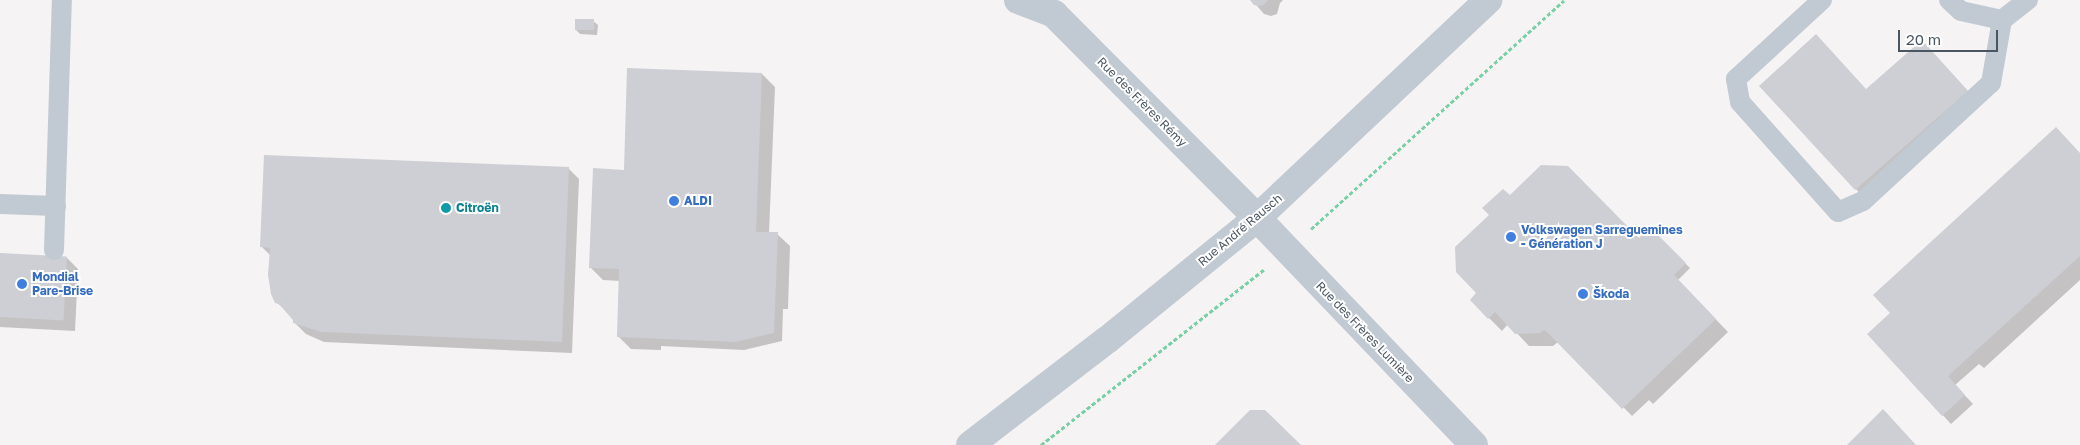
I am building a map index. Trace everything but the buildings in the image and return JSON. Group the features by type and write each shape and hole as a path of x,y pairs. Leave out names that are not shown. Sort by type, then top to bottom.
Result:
{"street":[{"name":"Rue des Frères Rémy","path":"1018,0 1054,14 1257,218"},
{"name":"Rue André Rausch","path":"970,443 1107,340 1257,218 1488,0"},
{"name":"Rue des Frères Lumière","path":"1257,218 1474,445"}],"lane":[{"path":"54,250 62,0"},
{"path":"1822,0 1736,79 1740,102 1838,212 1863,201 1991,84 2002,20 2028,0"},
{"path":"1949,0 1961,11 2002,20"},
{"path":"0,204 56,206"}],"place":[{"name":"ALDI","path":"674,201"},
{"name":"Citroën","path":"446,208"},
{"name":"Volkswagen Sarreguemines - Génération J","path":"1511,237"},
{"name":"Mondial Pare-Brise","path":"22,284"},
{"name":"Škoda","path":"1583,294"}]}
